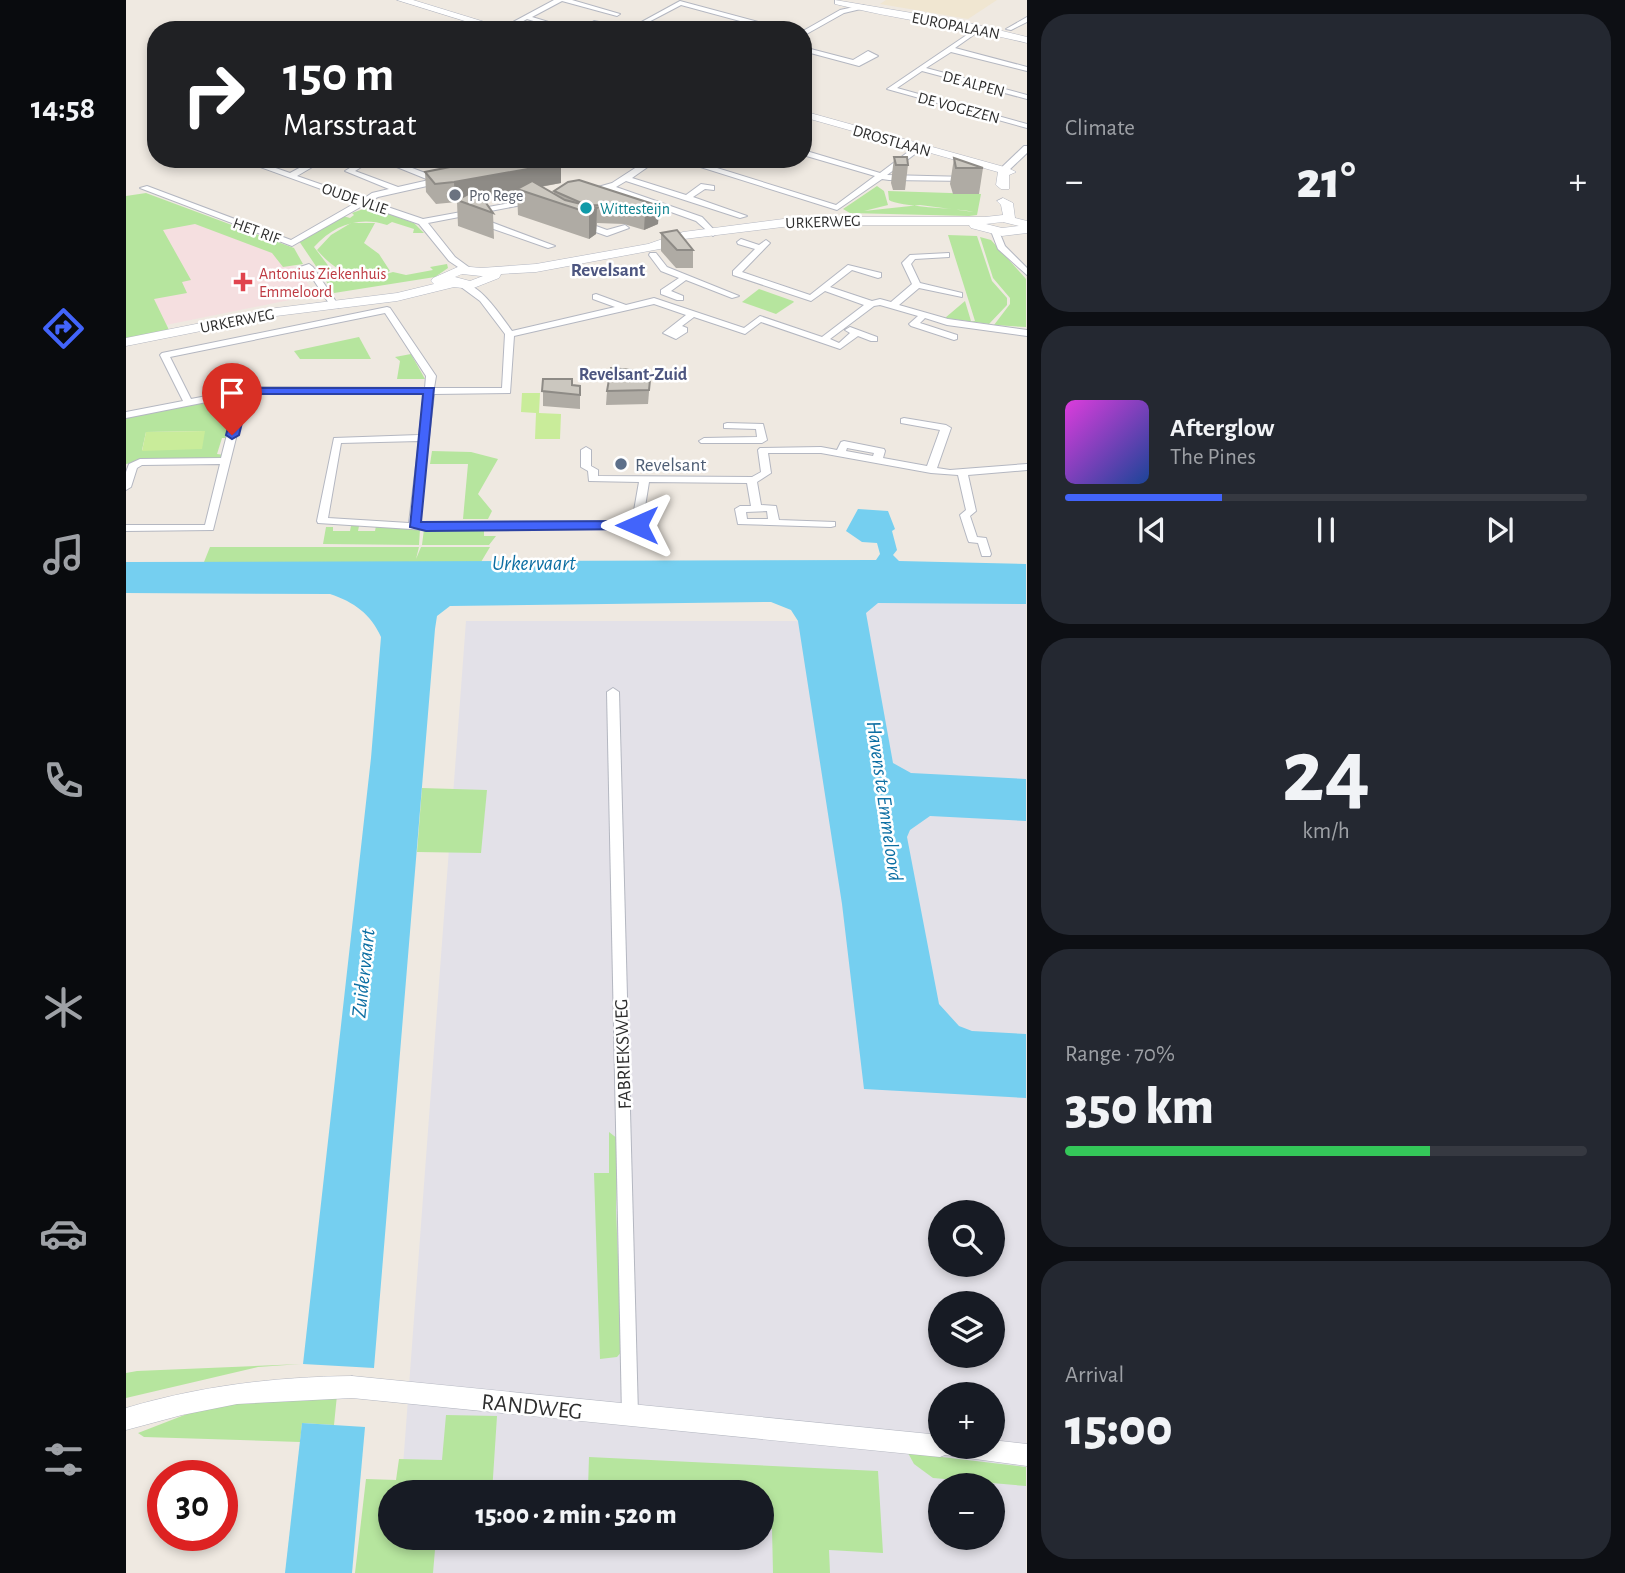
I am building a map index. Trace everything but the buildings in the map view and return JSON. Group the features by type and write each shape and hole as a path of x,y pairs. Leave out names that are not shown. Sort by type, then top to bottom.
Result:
{"street":[{"path":"402,0 476,21"},
{"path":"519,21 561,0 617,14"},
{"name":"EUROPALAAN","path":"834,1 1027,40"},
{"path":"646,21 680,3 748,21"},
{"path":"812,29 844,10 860,7"},
{"path":"526,17 540,21"},
{"path":"1009,29 1027,19"},
{"path":"920,69 979,29"},
{"path":"949,50 1027,69"},
{"path":"812,51 854,62"},
{"name":"DE VOGEZEN","path":"920,69 891,89 1027,126"},
{"name":"DE ALPEN","path":"920,69 1027,97"},
{"name":"DROSTLAAN","path":"812,117 981,165 1007,168"},
{"path":"708,168 837,208 919,148"},
{"path":"1027,148 1007,168 1003,201 1007,204 1006,249 1027,273"},
{"path":"812,155 881,175 978,180"},
{"name":"OUDE VLIE","path":"267,168 422,222"},
{"path":"290,176 305,168"},
{"path":"354,168 349,171 398,190"},
{"path":"404,168 438,181"},
{"path":"452,168 467,174"},
{"path":"580,192 608,187 641,168"},
{"path":"364,202 375,195 478,172"},
{"path":"625,178 743,216"},
{"path":"687,198 704,186 711,188"},
{"path":"608,187 699,219 713,233"},
{"name":"HET RIF","path":"144,188 292,243 364,202"},
{"path":"126,415 243,391 507,391 510,334 422,222 540,202"},
{"path":"477,212 489,224 551,246"},
{"name":"URKERWEG","path":"126,342 265,314 391,296 464,276 653,250 700,235 778,223 828,219 947,221 1007,226"},
{"path":"572,221 607,233 625,228"},
{"path":"741,242 763,245 737,274 811,298 851,267 878,275"},
{"path":"653,250 664,269 735,296"},
{"path":"893,305 918,283 906,263 913,257 946,255"},
{"path":"301,268 309,267 335,306"},
{"path":"680,298 664,292 685,277"},
{"path":"670,305 699,284"},
{"path":"916,285 959,295"},
{"path":"824,288 871,304 893,305 947,322 1027,333"},
{"path":"596,297 612,308"},
{"path":"510,334 612,308 626,308 654,301 745,331 760,319 840,346 856,333"},
{"path":"823,340 871,304"},
{"path":"188,402 164,355 387,310 429,370 430,391 414,524"},
{"path":"676,327 694,313"},
{"path":"924,315 914,324 954,337"},
{"path":"839,326 874,339"},
{"path":"126,528 209,528 243,391"},
{"path":"726,413 729,440"},
{"path":"904,421 946,428 932,470"},
{"path":"586,450 586,467 593,470 593,478 599,479 599,487 627,487 628,479 752,480 766,474 760,426 727,426"},
{"path":"424,438 338,439 334,443 321,516 323,522 414,524 426,527 637,525 644,480"},
{"path":"704,441 729,440 814,450 963,473 1027,467"},
{"path":"126,487 133,465 143,461 226,461"},
{"path":"963,473 971,511 965,515 973,540 982,540 986,554"},
{"path":"752,480 756,508"},
{"path":"774,522 772,508 740,509 741,522 831,524"},
{"name":"FABRIEKSWEG","path":"613,692 630,1415"},
{"name":"RANDWEG","path":"126,1419 217,1396 307,1387 375,1389 928,1445"},
{"path":"1005,1453 1027,1455"}],"shaded area":[{"path":"886,0 997,0 968,19 880,4"},
{"name":"Antonius Ziekenhuis Emmeloord","path":"196,222 274,252 302,273 314,295 161,326 152,297 157,228"},
{"path":"873,599 1026,600 1026,1573 395,1573 396,1550 774,1550 774,1480 402,1480 466,621 798,621"}],"green space":[{"path":"877,186 884,191 888,205 864,211 914,206 889,200 888,191 981,194 977,215 969,216 850,213 843,209"},
{"path":"146,193 294,248 303,264 283,267 272,253 195,224 163,230 191,280 182,282 187,293 154,299 169,330 126,339 126,196"},
{"path":"369,207 414,223 424,233 413,233 414,229 392,222 387,225 377,222 348,224 330,233 314,247 330,268 366,280 393,272 406,275 433,270 430,267 447,264 448,268 435,277 334,293 299,241 343,216 350,218 354,215 352,213"},
{"path":"351,223 375,223 364,243 379,254 390,271 369,278 350,275 332,265 317,250 331,235"},
{"path":"948,235 977,236 992,281 1007,298 1007,305 989,324 945,318 965,301 971,321 975,321"},
{"path":"980,237 991,240 1026,279 1026,327 994,325 1010,304 1010,298 993,278"},
{"path":"759,289 794,302 776,314 742,302"},
{"path":"359,337 371,359 300,359 294,351"},
{"path":"411,354 425,379 397,379 400,361 395,357"},
{"path":"522,393 540,393 539,413 561,414 560,439 535,439 536,413 521,412"},
{"path":"232,396 238,398 228,438 222,438 217,454 224,455 221,458 159,458 126,464 126,418","holes":["205,431 142,450 146,432"]},
{"path":"205,431 202,449 142,451 146,432"},
{"path":"432,451 471,452 498,459 478,494 492,511 488,519 463,519 468,464 430,464"},
{"path":"351,526 359,526 358,531 375,531 376,526 420,529 419,545 323,544 326,527 333,527 333,531 350,531"},
{"path":"424,529 484,531 484,536 496,536 489,545 422,545"},
{"path":"210,547 419,547 416,559 421,547 490,547 481,562 204,562"},
{"path":"422,788 487,790 481,853 417,852"},
{"path":"609,1132 618,1139 616,1210 622,1351 617,1357 600,1359 594,1173 609,1173"},
{"path":"301,1364 258,1367 126,1398 126,1373"},
{"path":"337,1395 334,1425 302,1423 300,1442 144,1437 138,1433 218,1402"},
{"path":"446,1415 497,1416 493,1480 396,1480 399,1459 442,1460"},
{"path":"908,1453 928,1455 928,1459 959,1459 1026,1467 1026,1486 1005,1484 1005,1473 928,1474 914,1464"},
{"path":"589,1457 878,1471 883,1553 829,1550 830,1573 773,1573 774,1480 588,1480"},
{"path":"366,1479 396,1480 378,1480 378,1550 435,1550 433,1573 355,1573"}],"water":[{"path":"858,509 888,511 895,529 892,531 897,550 893,555 899,561 1026,564 1026,604 878,603 866,613 893,763 911,773 1026,779 1026,821 930,816 910,830 907,837 939,1004 959,1026 972,1031 1026,1034 1026,1098 864,1089 842,904 798,621 791,610 771,602 450,606 437,616 435,629 374,1368 303,1364 371,758 381,637 361,610 330,594 126,593 126,562 876,560 880,554 877,543 862,542 846,531"},
{"path":"302,1423 365,1427 352,1573 285,1573"}],"place":[{"name":"Pro Rege","path":"455,195"},
{"name":"Wittesteijn","path":"586,208"},
{"name":"Antonius Ziekenhuis Emmeloord","path":"243,282"},
{"name":"Revelsant","path":"621,464"}],"district":[{"name":"Revelsant","path":"608,269"},
{"name":"Revelsant-Zuid","path":"633,374"}],"route":[{"path":"232,435 243,391 430,391 414,524 426,527 637,525"}],"water label":[{"name":"Urkervaart","path":"534,563"},
{"name":"Havens te Emmeloord","path":"885,801"},
{"name":"Zuidervaart","path":"363,973"}]}
